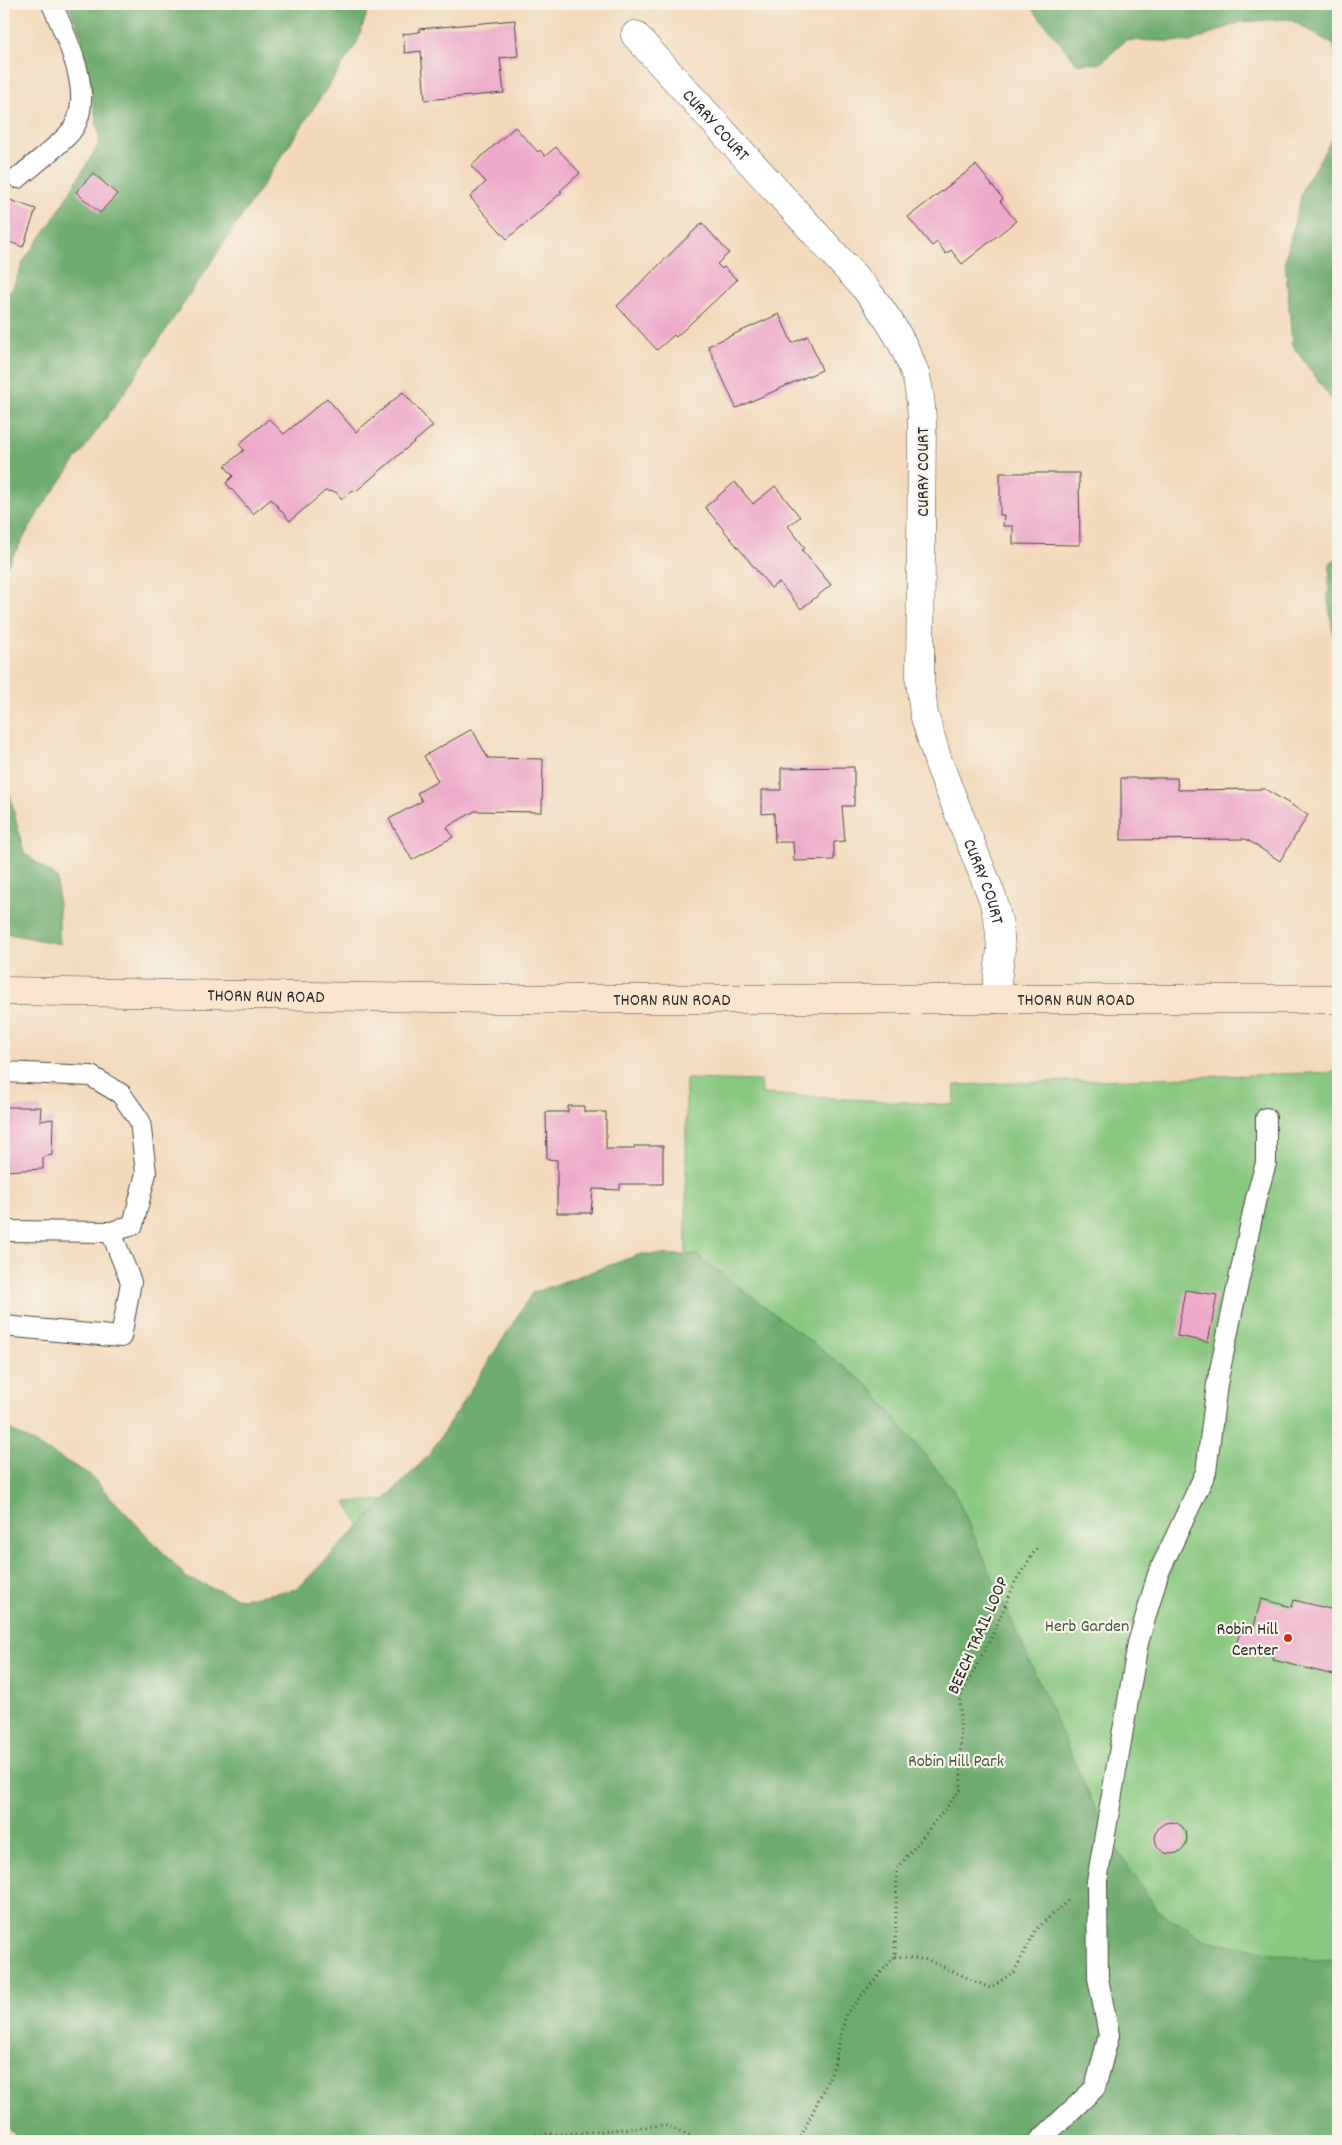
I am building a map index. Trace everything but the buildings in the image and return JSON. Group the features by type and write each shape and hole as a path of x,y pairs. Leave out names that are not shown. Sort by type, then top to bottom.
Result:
{"street":[{"name":"CURRY COURT","path":"635,34 864,287 877,303 900,340 917,379 922,419 920,680 924,714 939,764 994,899 1001,949 995,1000"},
{"name":"THORN RUN ROAD","path":"4,991 494,999 1338,999"}],"lane":[{"path":"18,178 68,135 81,115 81,86 65,36 52,4"},
{"path":"4,1072 91,1076 122,1094 140,1121 146,1173 133,1225 111,1232 4,1231"},
{"path":"1039,2141 1096,2088 1110,2035 1098,1978 1097,1881 1138,1642 1158,1574 1206,1472 1218,1384 1252,1217 1266,1163 1266,1118"},
{"path":"4,1326 121,1337 131,1282 111,1232"}],"path":[{"name":"BEECH TRAIL LOOP","path":"895,1956 897,1869 961,1790 960,1697 993,1634 1015,1582 1038,1546"},
{"path":"799,2141 833,2068 846,2014 895,1956 928,1960 990,1988 1014,1972 1036,1929 1057,1909 1097,1881"},
{"path":"477,2141 484,2137 664,2125 704,2141"}],"green space":[{"path":"68,4 370,4 357,43 124,393 40,510 4,571 4,291 12,290 24,260 51,223 100,142 81,35"},
{"path":"1028,4 1338,4 1338,72 1334,45 1289,19 1240,22 1190,42 1126,40 1100,64 1077,63"},
{"path":"1338,129 1338,408 1292,345 1285,260 1304,186"},
{"path":"1338,557 1338,663 1328,600 1330,563"},
{"path":"4,770 24,853 57,878 60,944 4,933"},
{"name":"Robin Hill Park","path":"1338,1072 1338,2141 341,2141 530,1828 346,1502 686,1489 686,1079 761,1081 762,1094 954,1105 955,1085"},
{"path":"641,1254 697,1255 869,1386 954,1491 1104,1829 1157,1910 1205,1940 1313,1960 1338,1959 1338,2141 20,2141 4,2123 4,1426 89,1474 187,1578 241,1599 297,1589 429,1455 532,1293"}],"place":[{"name":"Robin Hill Center","path":"1288,1638"}],"park label":[{"name":"Herb Garden","path":"1087,1625"}]}
